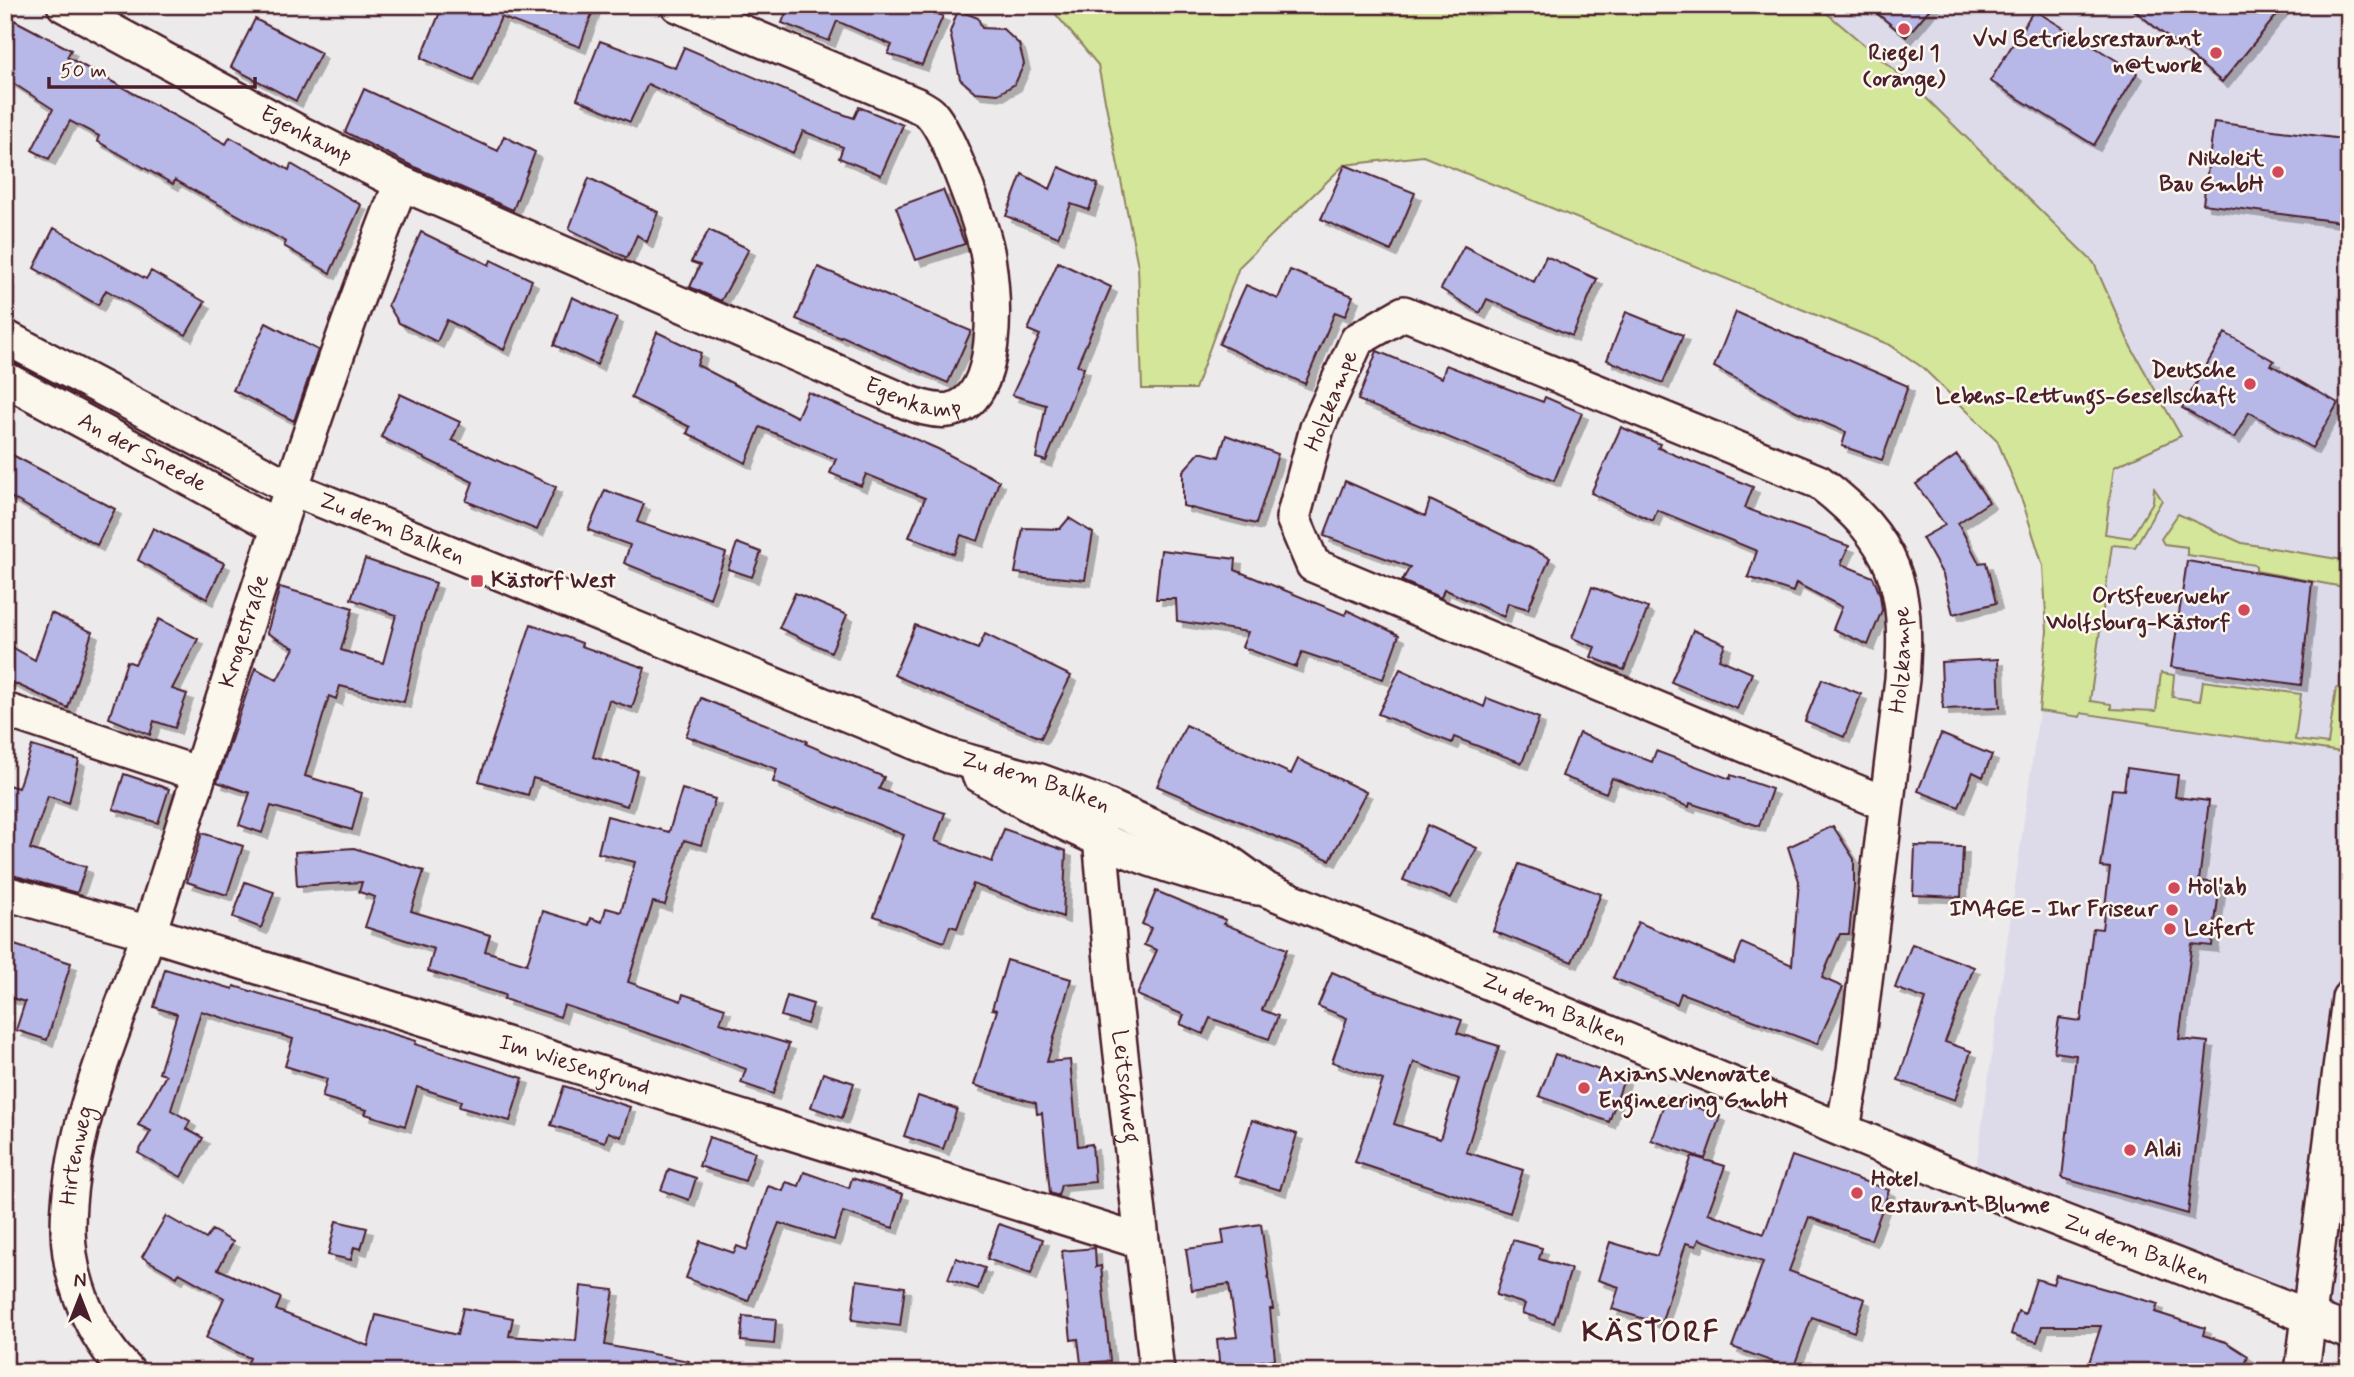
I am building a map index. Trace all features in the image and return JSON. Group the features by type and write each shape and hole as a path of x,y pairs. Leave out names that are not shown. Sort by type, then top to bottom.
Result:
{"street":[{"name":"Egenkamp","path":"64,5 300,134 401,183 902,400 937,410 950,410 970,400 979,391 988,359 991,302 988,255 944,135 932,115 917,105 678,5"},
{"path":"291,488 401,183"},
{"name":"Holzkampe","path":"1843,1128 1854,1070 1886,804 1906,628 1899,582 1876,536 1850,505 1819,481 1404,313 1357,340 1317,428 1293,518 1313,565 1886,804"},
{"name":"Zu dem Balken","path":"5,337 291,488 949,756 1040,781 1100,803 1220,856 1268,890 1643,1049 1843,1128 2034,1210 2349,1332"},
{"name":"An der Sneede","path":"5,379 279,527"},
{"name":"Krogestraße","path":"149,933 291,488"},
{"path":"5,710 200,774"},
{"name":"Zu dem Balken","path":"949,756 1028,806 1100,837 1210,880 1268,890"},
{"name":"Leitschweg","path":"1100,803 1100,837 1157,1372"},
{"name":"Im Wiesengrund","path":"5,893 149,933 1142,1241"},
{"name":"Hirtenweg","path":"128,1372 117,1361 80,1301 68,1232 72,1173 81,1124 149,933"},
{"path":"2302,1372 2349,998"}],"shaded area":[{"path":"1817,5 2349,5 2349,1321 1975,1176 2039,711 2080,717 2114,467 2181,436 2131,347 2094,263 1918,90"}],"green space":[{"path":"1048,5 1817,5 1918,90 2094,263 2131,347 2181,436 2114,467 2105,534 2131,538 2153,502 2154,488 2162,500 2135,547 2112,545 2090,701 2111,704 2111,709 2156,711 2161,673 2174,675 2172,697 2200,701 2203,681 2301,694 2295,740 2328,744 2336,688 2349,690 2341,752 2081,713 2080,717 2039,711 2047,631 2043,566 2023,503 1997,440 1923,368 1890,345 1423,156 1344,165 1239,267 1195,389 1142,389 1138,266 1098,65"},
{"path":"2178,514 2242,543 2343,560 2349,563 2349,588 2256,571 2256,565 2187,555 2187,547 2164,544 2161,539"}],"building":[{"path":"443,5 595,5 580,47 501,17 473,81 421,58"},
{"path":"789,5 918,5 943,16 922,65 888,54 892,45 837,21 829,41 782,23"},
{"name":"Riegel 1 (orange)","path":"1867,5 1933,5 1906,37"},
{"name":"VW Betriebsrestaurant n@twork","path":"2128,5 2285,5 2222,82"},
{"path":"958,10 978,18 982,28 1003,29 1019,44 1024,64 1015,84 998,94 975,92 960,79 950,32"},
{"path":"2034,10 2137,73 2094,145 1990,81"},
{"path":"12,19 71,50 67,57 226,144 230,137 289,170 291,164 361,205 330,273 284,246 286,242 175,180 173,184 97,141 99,136 70,121 49,159 32,150 53,109 5,78 5,32"},
{"path":"255,19 321,53 296,101 231,67"},
{"path":"600,41 675,68 684,47 831,110 854,118 859,107 903,125 881,175 839,158 843,147 803,131 793,153 648,84 630,122 577,99"},
{"path":"364,89 498,151 504,136 535,152 513,210 412,166 345,132"},
{"name":"Nikoleit Bau GmbH","path":"2214,122 2349,140 2349,223 2203,204"},
{"path":"1345,165 1415,193 1391,251 1321,219"},
{"path":"1059,167 1098,184 1089,210 1071,204 1058,237 1006,216 1022,174 1050,189"},
{"path":"589,178 658,212 647,242 637,235 627,258 569,229"},
{"path":"943,190 965,244 916,260 896,207"},
{"path":"54,228 146,279 151,271 205,302 186,335 106,290 98,305 34,268"},
{"path":"709,230 749,249 721,301 690,287 700,265 691,262"},
{"path":"421,232 489,265 491,260 532,280 504,350 447,320 437,342 399,323 388,305"},
{"path":"1464,246 1534,282 1546,256 1597,279 1572,336 1487,299 1480,313 1441,289"},
{"path":"1058,262 1111,287 1077,365 1084,368 1046,461 1036,458 1046,405 1012,395 1040,335 1028,330"},
{"path":"818,267 971,331 948,383 842,336 841,338 796,319"},
{"path":"1290,270 1353,296 1345,316 1335,312 1305,384 1219,344 1246,285 1278,299"},
{"path":"572,297 617,318 597,365 554,345"},
{"path":"1626,312 1683,335 1663,383 1607,360"},
{"path":"1736,312 1908,386 1882,460 1842,446 1846,432 1796,411 1714,367"},
{"path":"266,323 318,350 294,421 233,390"},
{"path":"657,332 701,353 697,365 797,417 808,392 938,449 999,481 978,541 961,535 954,554 909,537 925,498 866,474 861,486 830,473 836,459 760,427 746,463 687,433 690,427 631,398"},
{"name":"Deutsche Lebens-Rettungs-Gesellschaft","path":"2225,333 2274,361 2271,365 2338,403 2312,448 2249,412 2234,438 2182,408"},
{"path":"1377,351 1442,378 1446,365 1543,402 1545,397 1582,413 1554,481 1358,400"},
{"path":"400,394 460,422 452,440 556,487 537,530 466,501 473,482 381,437"},
{"path":"1621,427 1660,444 1658,448 1753,487 1745,508 1849,546 1841,564 1873,577 1880,595 1882,610 1868,645 1833,629 1842,607 1796,583 1793,592 1748,577 1757,551 1657,510 1653,521 1591,493"},
{"path":"1226,435 1278,454 1256,524 1183,506 1183,471 1200,452 1219,457"},
{"path":"5,451 115,509 97,545 5,494"},
{"path":"1957,455 1989,502 1958,523 1979,563 1986,562 1996,603 1953,614 1943,575 1922,538 1945,525 1916,484"},
{"path":"1345,481 1425,516 1430,500 1550,558 1528,609 1508,603 1504,617 1444,589 1441,598 1402,581 1410,567 1324,536"},
{"path":"605,490 644,504 637,522 726,553 710,598 624,563 630,545 588,530"},
{"path":"1069,518 1093,533 1085,580 1015,573 1023,528 1060,529"},
{"path":"153,528 224,563 207,599 138,560"},
{"path":"737,543 761,552 752,577 728,569"},
{"path":"1161,550 1236,559 1235,570 1345,615 1347,610 1399,635 1383,679 1302,652 1296,667 1242,647 1248,632 1177,621 1176,599 1156,599"},
{"path":"365,559 436,583 422,624 404,702 340,686 336,699 329,696 305,776 362,793 352,830 271,806 262,833 239,825 250,793 217,782 255,668 277,680 294,648 267,633 280,587 353,608 341,650 383,663 396,615 351,599"},
{"name":"Ortsfeuerwehr Wolfsburg-Kästorf","path":"2187,561 2312,582 2301,685 2171,667"},
{"path":"1592,587 1648,608 1624,670 1591,657 1595,647 1572,638"},
{"path":"795,593 847,615 831,652 779,628"},
{"path":"51,613 92,632 68,708 5,679 5,643 35,660"},
{"path":"159,619 198,639 172,689 187,694 175,728 154,721 150,735 109,718 127,661 135,664"},
{"path":"531,624 582,643 581,646 645,668 632,708 609,700 593,757 637,770 627,806 533,778 528,795 479,781"},
{"path":"915,625 978,649 985,634 1071,676 1041,738 894,675"},
{"path":"1693,630 1725,644 1719,659 1752,673 1737,709 1671,682"},
{"path":"1998,659 2000,707 1943,709 1941,662"},
{"path":"1400,669 1484,707 1487,698 1539,718 1522,763 1454,737 1452,743 1378,714"},
{"path":"1822,679 1861,694 1844,737 1805,721"},
{"path":"701,698 807,741 806,744 884,777 879,789 945,813 935,841 992,862 1004,829 1066,851 1063,917 973,884 957,928 950,926 944,942 874,916 904,835 773,782 777,769 686,736"},
{"path":"1186,725 1291,774 1298,759 1366,792 1330,860 1157,786"},
{"path":"1579,733 1652,762 1656,751 1730,779 1731,775 1772,789 1759,826 1690,803 1689,807 1612,778 1606,793 1562,776"},
{"path":"1941,734 1992,755 1983,777 1973,772 1959,807 1918,791"},
{"path":"32,746 79,760 69,803 48,796 30,849 86,867 77,893 5,873 5,784 18,788"},
{"path":"2127,768 2178,775 2175,797 2209,801 2199,881 2220,883 2212,946 2192,944 2179,1039 2208,1042 2188,1214 2062,1178 2076,1055 2054,1052 2059,1018 2081,1021 2093,928 2102,929 2110,868 2101,867 2112,789 2124,790"},
{"path":"124,774 169,789 158,823 113,809"},
{"path":"682,789 715,799 701,845 684,840 665,905 653,902 628,982 681,1001 683,994 725,1008 720,1023 789,1044 773,1094 741,1083 746,1069 668,1040 564,1005 560,1017 504,999 505,995 428,971 434,949 365,927 375,897 359,892 362,882 297,886 295,852 354,848 424,871 411,911 490,935 485,951 527,964 543,911 589,925 591,918 602,922 606,908 621,912 635,862 598,853 607,816 669,832"},
{"path":"1427,825 1477,848 1451,898 1403,880"},
{"path":"1833,826 1854,859 1854,886 1849,934 1840,934 1822,978 1843,987 1817,1044 1681,993 1677,1004 1613,978 1638,922 1734,964 1742,943 1792,965 1799,881 1788,847"},
{"path":"202,833 243,846 227,895 187,882"},
{"path":"1915,846 1963,847 1961,897 1913,895"},
{"path":"1519,864 1601,894 1572,962 1493,931"},
{"path":"245,882 274,892 261,928 233,917"},
{"path":"1156,891 1226,920 1224,924 1287,949 1262,1010 1278,1016 1269,1039 1210,1018 1203,1034 1180,1024 1184,1015 1137,995 1157,950 1144,945 1151,928 1142,924"},
{"path":"5,942 71,963 47,1040 16,1030 25,1002 5,996"},
{"path":"1912,944 1974,967 1945,1042 1971,1051 1955,1100 1898,1080 1926,999 1895,988"},
{"path":"1007,960 1071,979 1047,1062 1070,1060 1078,1146 1092,1144 1095,1182 1061,1185 1058,1196 1050,1193 1042,1113 1037,1114 1036,1103 974,1085 997,1010 992,1009"},
{"path":"165,969 233,989 234,986 416,1041 415,1044 523,1078 510,1121 459,1107 461,1101 417,1087 405,1126 365,1114 367,1110 322,1097 327,1079 285,1066 293,1039 201,1011 171,1110 190,1121 186,1129 203,1138 181,1177 138,1153 151,1131 138,1125 166,1075 159,1073 177,1014 154,1007"},
{"path":"1332,972 1373,990 1462,1020 1457,1033 1499,1046 1466,1152 1523,1170 1510,1213 1355,1162 1383,1080 1332,1062 1347,1018 1318,1006","holes":["1414,1062 1459,1079 1440,1139 1394,1124"]},
{"path":"787,996 813,1004 807,1024 781,1016"},
{"path":"1555,1054 1624,1079 1609,1122 1539,1096"},
{"path":"823,1073 854,1083 842,1118 811,1107"},
{"path":"564,1086 630,1107 621,1137 608,1132 605,1142 551,1125"},
{"path":"918,1096 957,1109 943,1149 904,1136"},
{"path":"1667,1096 1720,1116 1705,1159 1651,1140"},
{"path":"1252,1120 1297,1134 1280,1190 1235,1176"},
{"path":"709,1137 755,1152 745,1181 699,1166"},
{"path":"1692,1156 1725,1166 1708,1213 1764,1234 1792,1156 1889,1190 1871,1240 1809,1217 1789,1271 1865,1299 1854,1332 1812,1317 1793,1369 1732,1347 1763,1262 1699,1239 1696,1246 1686,1243 1661,1324 1612,1309 1619,1287 1598,1280 1610,1242 1657,1256"},
{"path":"669,1169 696,1178 689,1200 661,1190"},
{"path":"804,1172 849,1188 852,1178 903,1194 893,1228 843,1212 834,1240 779,1223 748,1301 686,1278 700,1241 734,1253 737,1246 747,1250 768,1186 783,1191 786,1182 799,1186"},
{"path":"166,1216 206,1239 212,1230 233,1242 218,1269 281,1298 276,1310 368,1346 376,1315 457,1335 463,1308 513,1318 509,1336 576,1341 581,1286 614,1290 605,1345 689,1361 688,1372 502,1369 501,1372 367,1372 339,1365 336,1372 243,1372 250,1358 206,1338 224,1298 179,1273 177,1277 142,1257"},
{"path":"336,1221 367,1228 361,1249 354,1247 351,1260 328,1255"},
{"path":"999,1224 1043,1239 1031,1274 987,1259"},
{"path":"1261,1224 1273,1309 1270,1309 1275,1359 1255,1362 1256,1372 1220,1372 1217,1339 1237,1337 1229,1284 1192,1290 1186,1249 1224,1244 1222,1230"},
{"path":"1513,1240 1542,1248 1539,1259 1571,1269 1554,1323 1522,1313 1525,1304 1496,1295"},
{"path":"1095,1248 1096,1267 1101,1266 1110,1361 1081,1363 1078,1339 1071,1340 1062,1251"},
{"path":"956,1258 985,1268 978,1289 948,1279"},
{"path":"2056,1275 2158,1304 2155,1312 2205,1328 2203,1335 2226,1342 2248,1356 2243,1372 2086,1372 2101,1326 2042,1326 2037,1342 2011,1334 2018,1311 2025,1314 2036,1279 2053,1284"},
{"path":"857,1280 905,1287 900,1326 852,1320"},
{"path":"743,1316 776,1319 774,1344 741,1341"}],"place":[{"name":"Riegel 1 (orange)","path":"1904,29"},
{"name":"VW Betriebsrestaurant n@twork","path":"2216,53"},
{"name":"Nikoleit Bau GmbH","path":"2278,172"},
{"name":"Deutsche Lebens-Rettungs-Gesellschaft","path":"2250,384"},
{"name":"Kästorf West","path":"477,581"},
{"name":"Ortsfeuerwehr Wolfsburg-Kästorf","path":"2244,610"},
{"name":"Hol'ab","path":"2174,888"},
{"name":"IMAGE - Ihr Friseur","path":"2172,910"},
{"name":"Leifert","path":"2170,929"},
{"name":"Axians Wenovate Engineering GmbH","path":"1584,1088"},
{"name":"Aldi","path":"2130,1150"},
{"name":"Hotel Restaurant Blume","path":"1857,1193"}],"district":[{"name":"KÄSTORF","path":"1651,1332"}]}
